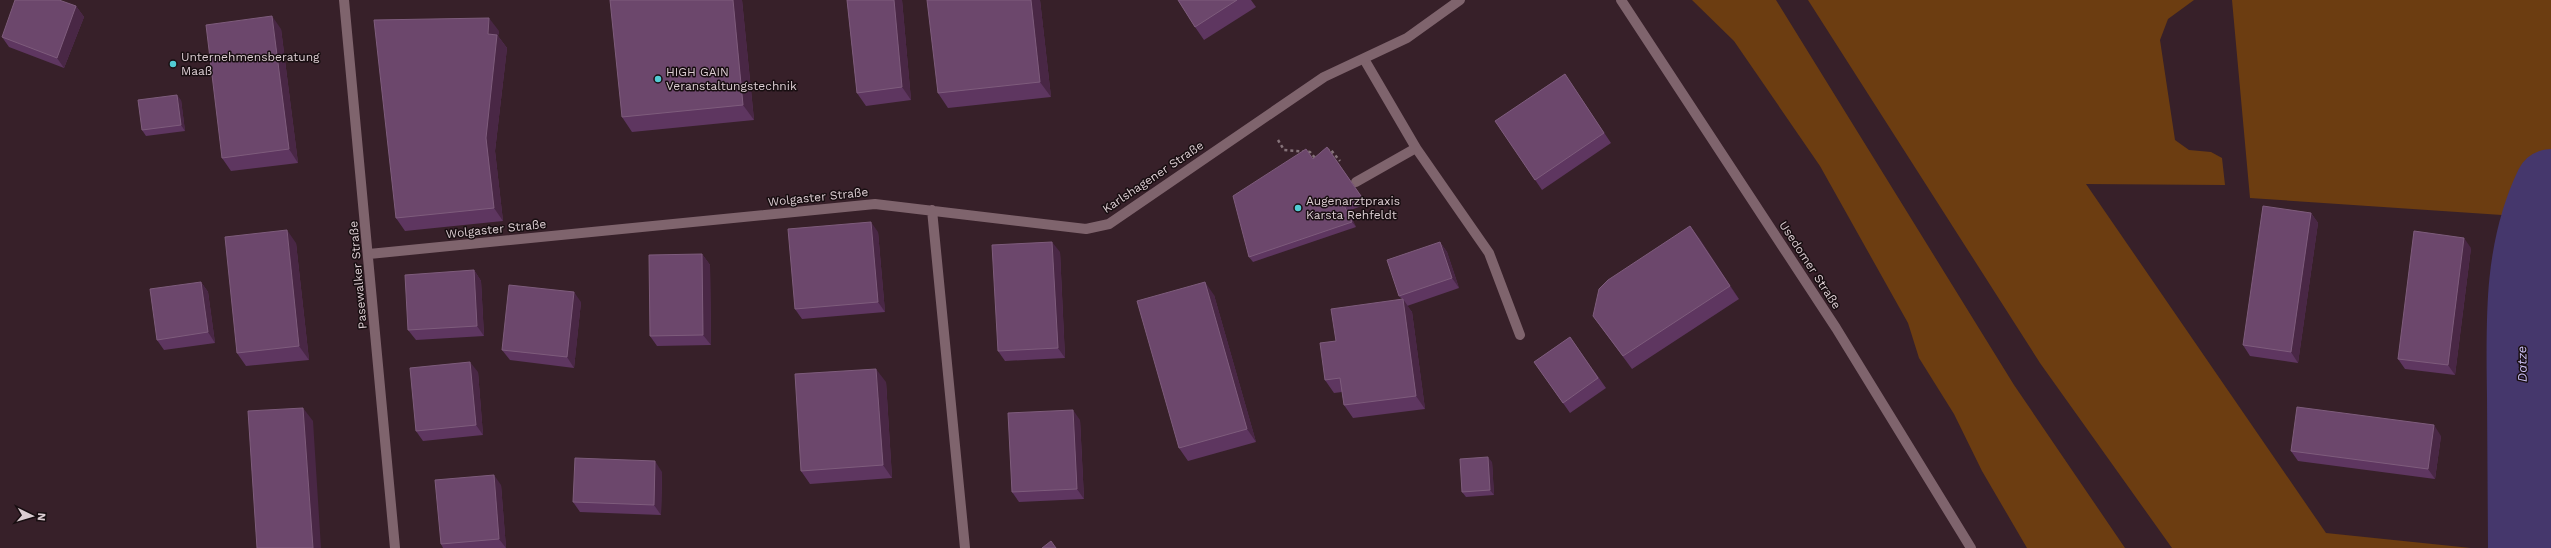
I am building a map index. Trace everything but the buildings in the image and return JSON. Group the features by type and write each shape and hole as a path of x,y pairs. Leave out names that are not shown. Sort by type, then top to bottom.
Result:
{"street":[{"name":"Pasewalker Straße","path":"344,0 369,254 395,548"},
{"name":"Karlshagener Straße","path":"932,210 1086,229 1109,224 1263,117 1324,77 1364,60 1407,38 1460,0"},
{"name":"Usedomer Straße","path":"1621,0 1836,328 1971,548"},
{"path":"1364,60 1416,148 1489,253 1520,335"},
{"path":"1356,182 1416,148"},
{"name":"Wolgaster Straße","path":"369,254 875,204 932,210"},
{"path":"932,210 965,548"}],"path":[{"path":"1263,117 1284,150 1310,152 1316,160 1321,156"},
{"path":"1326,153 1330,149 1356,182"}],"shaded area":[{"path":"1692,0 1776,0 2014,385 2125,548 2027,548 1982,471 1954,414 1919,358 1908,323 1820,166 1734,41"},
{"path":"1808,0 2194,0 2168,19 2160,40 2175,140 2189,150 2211,152 2222,158 2225,185 2086,184 2326,533 2471,548 2172,548 2040,363"},
{"path":"2232,0 2551,0 2551,548 2492,548 2502,215 2250,198"}],"waterway":[{"name":"Datze","path":"2524,548 2522,342 2525,288 2533,236 2551,185"}],"place":[{"name":"Unternehmensberatung Maaß","path":"173,64"},
{"name":"HIGH GAIN Veranstaltungstechnik","path":"658,79"},
{"name":"Augenarztpraxis Karsta Rehfeldt","path":"1298,208"}]}
